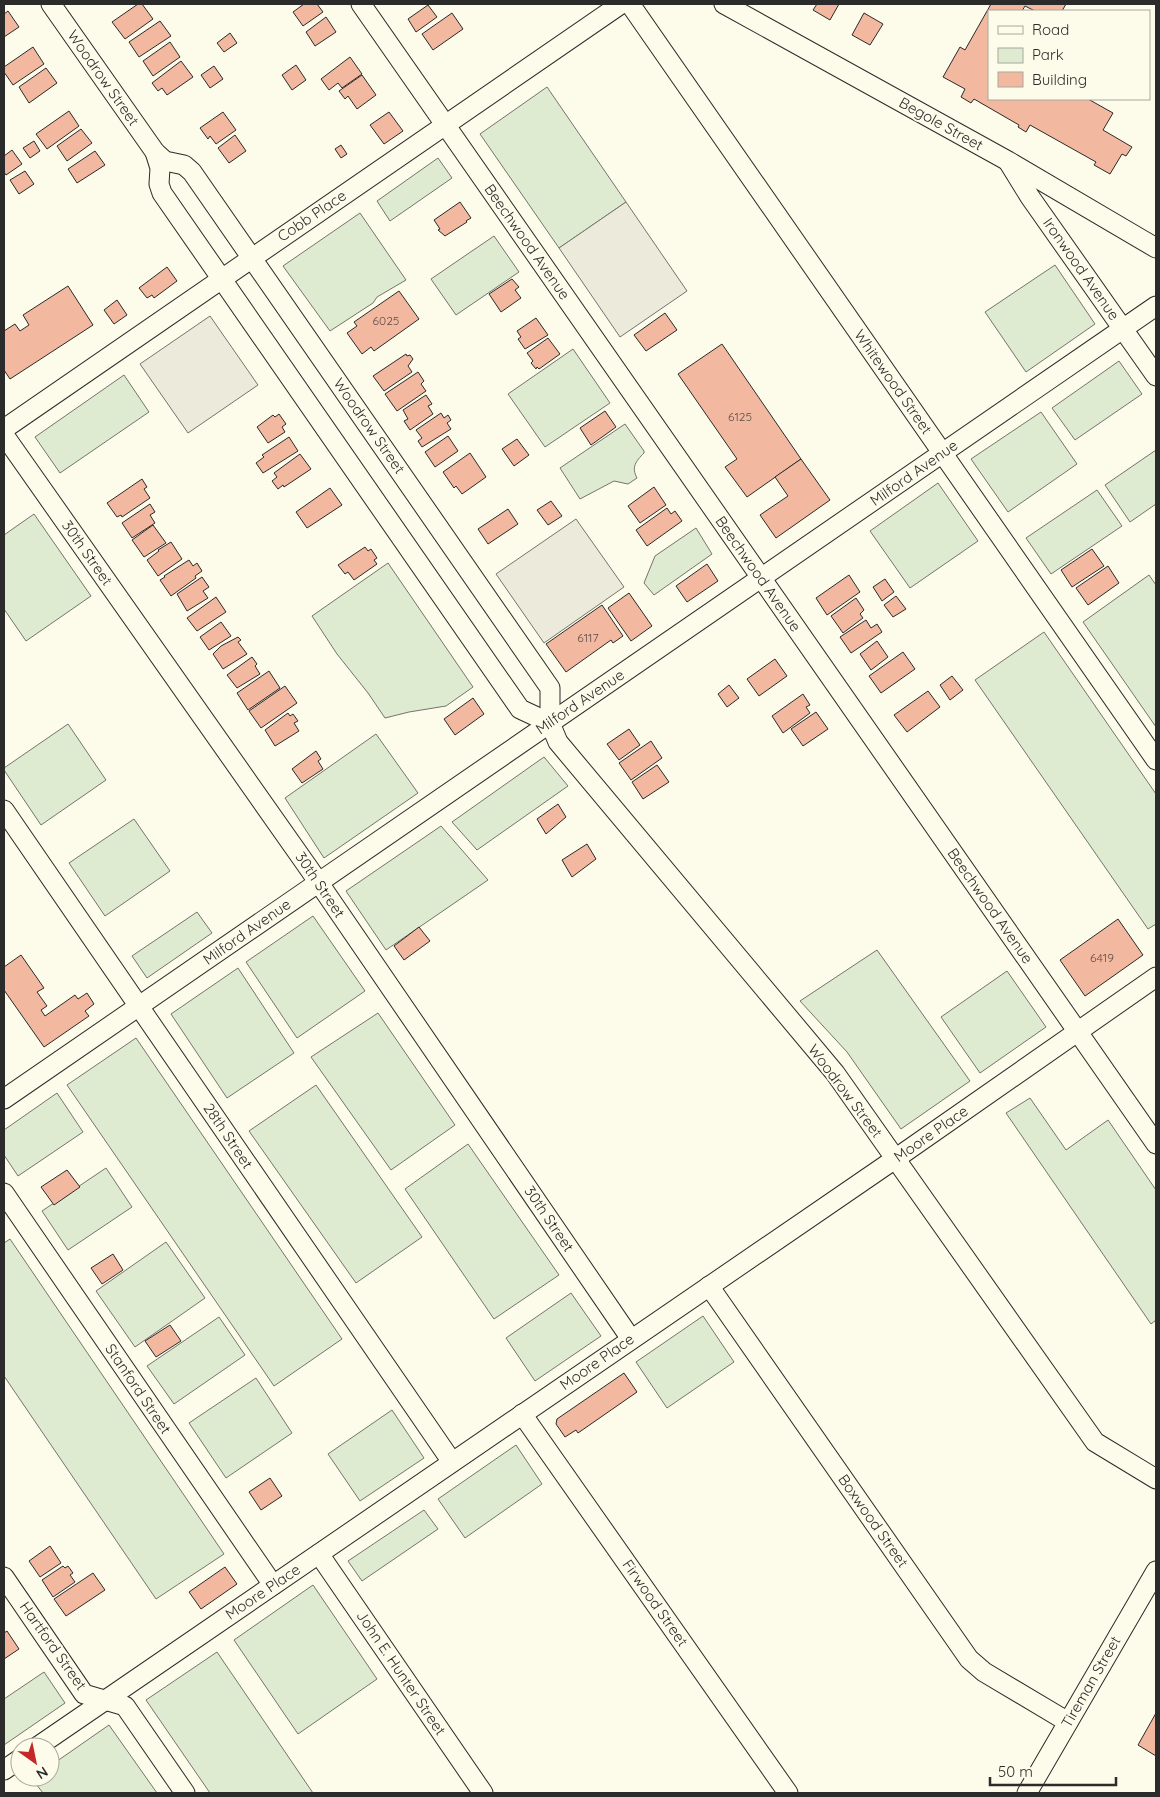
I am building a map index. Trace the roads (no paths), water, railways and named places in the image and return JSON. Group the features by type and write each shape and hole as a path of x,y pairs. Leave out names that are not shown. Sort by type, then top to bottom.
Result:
{"street":[{"name":"Woodrow Street","path":"52,4 155,152 165,161 184,165 192,172 550,688 550,723 558,742 835,1073 1095,1442 1156,1479"},
{"name":"Beechwood Avenue","path":"361,4 1156,1144"},
{"name":"Cobb Place","path":"4,429 621,4"},
{"name":"Whitewood Street","path":"630,4 1156,760"},
{"name":"Begole Street","path":"724,4 1008,161 1156,248"},
{"name":"Woodrow Street","path":"155,152 160,168 159,184 162,193 520,709 550,723"},
{"name":"Ironwood Avenue","path":"1008,161 1030,197 1156,376"},
{"name":"Milford Avenue","path":"4,1099 1156,306"},
{"name":"30th Street","path":"4,434 318,882 631,1339"},
{"name":"28th Street","path":"4,810 452,1462"},
{"name":"Moore Place","path":"52,1737 1156,978"},
{"name":"Stanford Street","path":"4,1193 272,1585"},
{"name":"Boxwood Street","path":"709,1286 969,1659 984,1672 1068,1722"},
{"name":"Firwood Street","path":"522,1414 788,1793"},
{"name":"John E. Hunter Street","path":"319,1554 483,1793"},
{"name":"Tireman Street","path":"1027,1793 1156,1571"},
{"name":"Hartford Street","path":"4,1577 84,1694 125,1706 185,1793"}]}
